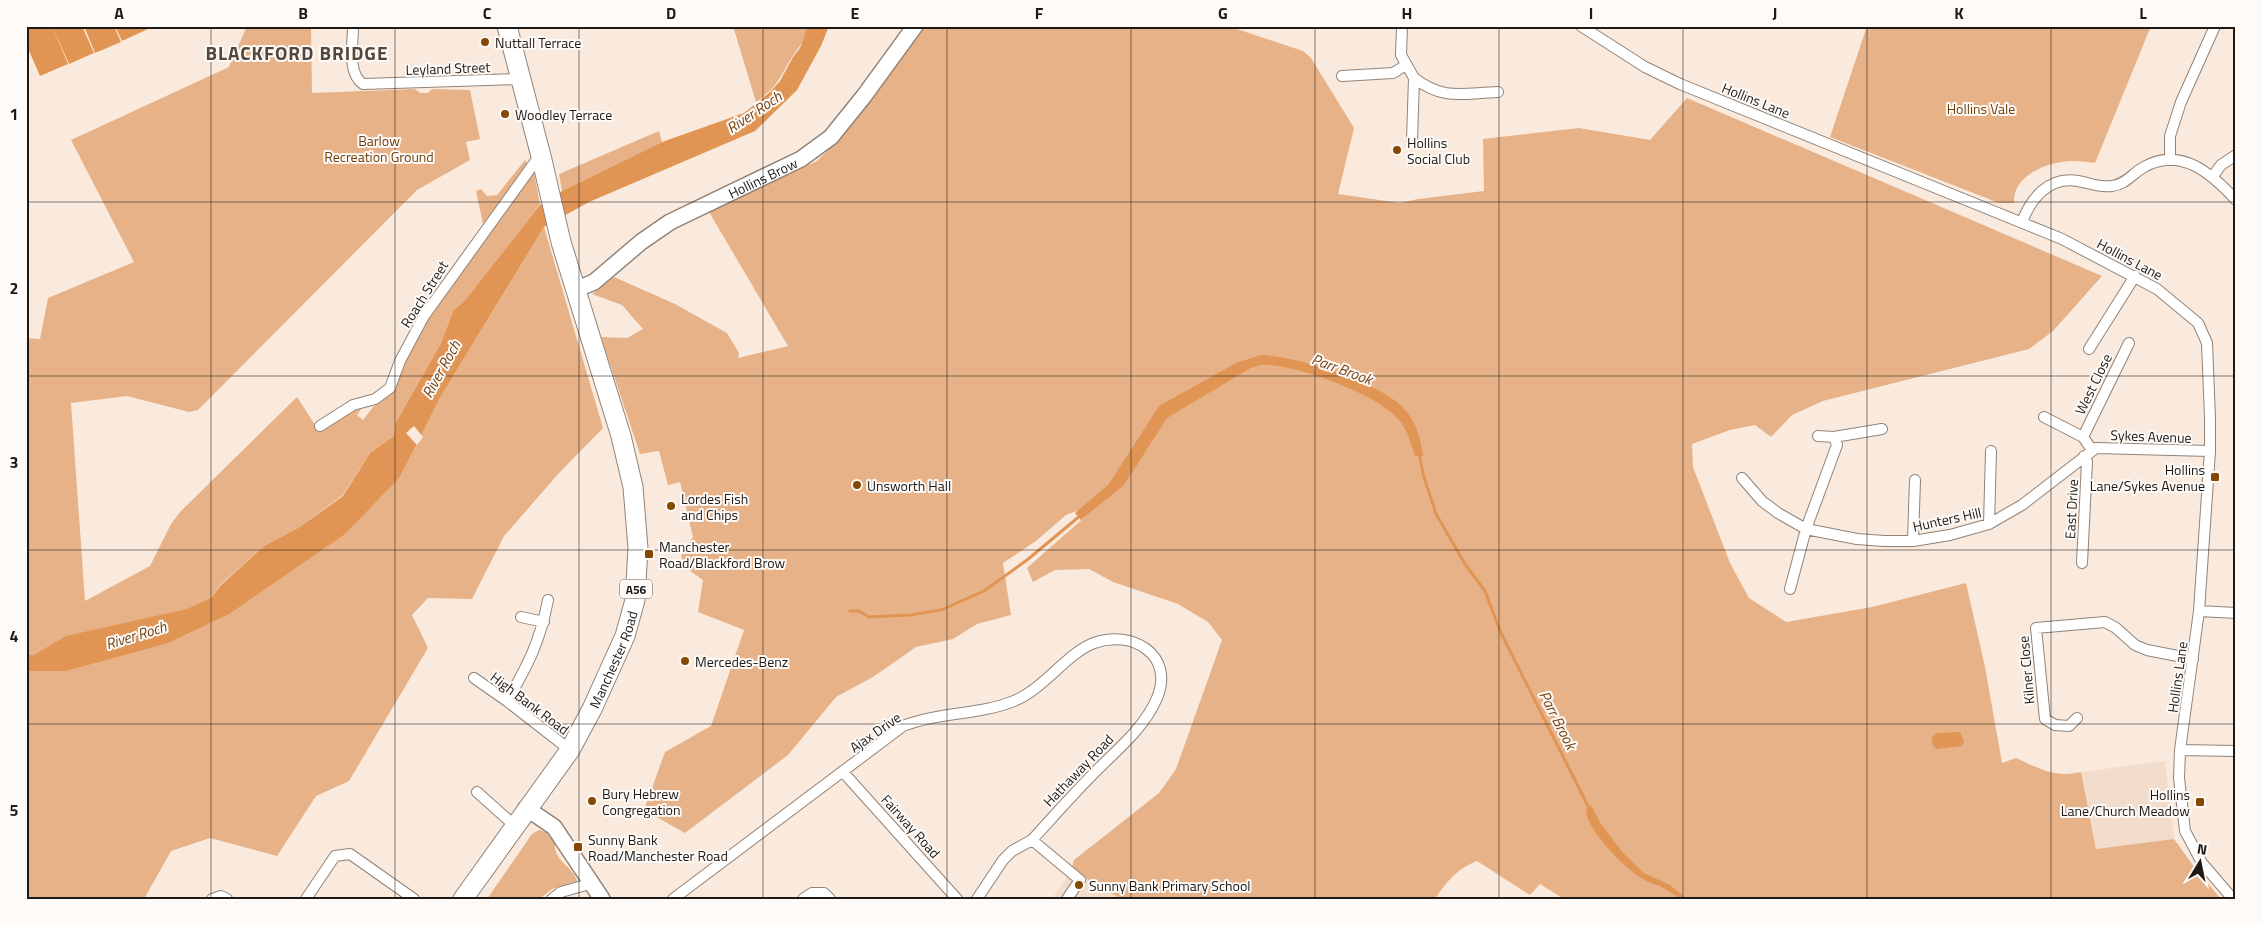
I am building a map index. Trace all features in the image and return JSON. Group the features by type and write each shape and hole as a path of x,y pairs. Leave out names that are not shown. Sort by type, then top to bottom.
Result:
{"highway":[{"name":"A56","path":"507,26 544,167"},
{"name":"Manchester Road","path":"463,899 526,808 570,750 592,709 625,636 635,600 638,548 631,478 621,436 561,242 544,167"}],"street":[{"name":"Leyland Street","path":"353,26 354,72 358,80 368,85 520,79"},
{"name":"Hollins Brow","path":"577,289 594,282 641,242 670,222 800,159 831,137 864,96 914,26"},
{"path":"1402,26 1400,55 1414,78 1428,89 1443,94 1498,92"},
{"name":"Hollins Lane","path":"1581,26 1645,67 1680,84 2062,239 2157,289 2198,323 2207,343 2210,451 2199,611 2194,659 2180,750 2179,778 2185,831 2202,863 2233,899"},
{"path":"2170,160 2170,136 2181,102 2215,26"},
{"path":"1342,76 1393,73 1406,65"},
{"path":"1412,140 1414,78"},
{"path":"2213,176 2221,165 2236,155"},
{"path":"2022,222 2032,200 2044,189 2055,183 2077,181 2097,186 2114,186 2150,164 2170,160 2186,162 2213,176 2236,200"},
{"name":"Roach Street","path":"320,426 353,406 375,400 390,388 400,361 424,316 535,162 544,167"},
{"path":"2089,349 2135,276"},
{"name":"West Close","path":"2083,437 2129,343"},
{"path":"2044,417 2083,437 2088,453"},
{"path":"1818,436 1834,438 1882,429"},
{"path":"1790,589 1806,529 1837,445 1834,438"},
{"name":"Sykes Avenue","path":"2088,453 2100,447 2210,451"},
{"path":"1989,524 1991,451"},
{"name":"Hunters Hill","path":"1742,478 1762,501 1778,514 1806,529 1830,535 1875,540 1913,541 1950,535 1989,524 2022,505 2088,453"},
{"name":"East Drive","path":"2082,563 2088,453"},
{"path":"1913,541 1915,480"},
{"path":"507,701 533,656 544,622 548,600"},
{"path":"2199,611 2236,613"},
{"path":"521,617 544,622"},
{"name":"Kilner Close","path":"2077,718 2069,726 2055,725 2045,719 2036,628 2105,622 2116,628 2135,645 2147,650 2194,659"},
{"name":"Ajax Drive","path":"673,899 903,726 923,720 994,708 1033,691 1081,651 1093,644 1106,640 1119,640 1133,642 1145,648"},
{"name":"Hathaway Road","path":"978,899 1007,855 1032,840 1143,723 1159,692 1162,672 1156,658 1145,648"},
{"name":"High Bank Road","path":"474,678 570,750"},
{"path":"2180,750 2236,750"},
{"name":"Fairway Road","path":"844,772 957,899"},
{"path":"477,792 514,825"},
{"path":"526,808 554,827 602,899"},
{"path":"1032,840 1080,880 1067,899"},
{"path":"306,899 335,856 350,854 414,899"},
{"path":"552,899 561,892 593,883"},
{"path":"804,899 812,892 824,892 830,899"},
{"path":"212,899 221,896 226,899"}],"shaded area":[{"path":"2165,761 2174,839 2096,849 2081,772"},
{"name":"Sunny Bank Primary School","path":"1071,870 1121,899 1052,899"}],"green space":[{"name":"Barlow Recreation Ground","path":"247,26 311,26 312,93 415,89 420,93 428,93 432,89 470,90 480,139 466,142 470,160 417,190 198,410 189,412 127,396 71,403 85,601 150,566 171,524 180,512 297,397 317,428 364,405 357,415 363,420 373,407 390,393 427,320 534,172 540,205 466,299 453,311 441,343 395,424 394,436 370,453 343,495 298,528 264,546 221,584 212,597 188,609 34,655 26,655 26,338 40,339 48,298 134,262 71,140 229,67"},
{"path":"733,26 808,26 802,43 777,82 769,92 756,102"},
{"path":"923,26 1228,26 1303,51 1311,58 1354,128 1338,194 1400,203 1484,191 1483,139 1579,128 1650,140 1687,98 2102,276 2053,331 2029,349 1823,401 1792,415 1771,437 1755,425 1730,430 1692,444 1693,467 1730,563 1749,598 1786,622 1872,607 1966,583 1985,667 2002,763 2016,758 2040,769 2055,773 2071,774 2081,772 2096,849 2174,839 2221,899 1564,899 1540,884 1530,895 1477,861 1464,867 1453,876 1435,899 1121,899 1071,870 1074,860 1159,793 1176,769 1222,640 1208,622 1178,604 1113,582 1089,569 1055,570 1033,582 1027,568 1103,501 1066,515 1036,541 1003,563 1011,615 977,624 953,639 916,647 873,677 836,697 788,755 685,833 644,810 665,752 711,726 744,630 698,612 703,580 686,568 681,556 693,537 680,482 668,485 659,451 640,454 601,337 627,338 643,329 622,305 592,294 614,277 675,304 727,333 739,353 738,358 788,346 709,212 817,161 845,133"},
{"name":"Hollins Vale","path":"1867,26 2151,26 2095,163 2065,161 2044,166 2034,171 2019,184 2015,193 2014,203 1999,203 1830,137"},
{"path":"659,131 662,142 562,191 559,174"},
{"path":"525,160 528,164 483,224 476,191 481,189 487,196 497,195"},
{"path":"544,227 603,428 559,473 504,536 472,599 428,598 412,615 428,648 349,781 316,796 277,856 210,838 171,851 144,899 26,899 26,671 67,671 166,644 400,477 441,396"},
{"path":"539,830 546,832 555,843 557,854 572,871 577,881 552,889 539,899 487,899 532,834"}],"water":[{"path":"26,26 52,26 68,64 40,76 26,44"},
{"path":"52,26 82,26 94,53 69,64"},
{"path":"84,26 114,26 121,42 95,53"},
{"path":"115,26 147,26 148,29 122,41"},
{"name":"River Roch","path":"808,26 829,26 821,46 797,90 755,131 589,202 544,227 441,396 400,477 345,534 229,614 166,644 67,671 26,671 26,655 34,655 66,636 187,609 212,597 221,585 264,546 298,528 343,496 370,453 394,436 395,424 441,343 453,311 466,299 540,205 562,191 662,142 744,113 769,93 780,81 800,48"},
{"path":"1261,355 1296,360 1318,366 1340,373 1381,391 1397,402 1408,413 1418,433 1423,456 1415,456 1403,425 1390,411 1375,401 1316,375 1278,366 1260,365 1249,369 1167,418 1124,485 1081,520 1075,513 1109,484 1159,406 1236,363"},
{"path":"1960,732 1964,741 1962,746 1936,749 1932,744 1932,738 1936,733"},
{"path":"1591,805 1601,824 1624,854 1644,873 1670,885 1687,899 1677,897 1663,888 1644,880 1623,864 1598,836 1587,817 1586,809"}],"pier":[{"path":"414,426 423,437 417,445 406,433"}],"waterway":[{"name":"Parr Brook","path":"1419,452 1423,474 1436,514 1465,564 1485,591 1501,633 1590,810"},
{"name":"Parr Brook","path":"850,611 859,611 869,617 910,615 941,610 984,591 1027,560 1081,515"}],"place":[{"name":"Nuttall Terrace","path":"485,42"},
{"name":"Woodley Terrace","path":"505,114"},
{"name":"Hollins Social Club","path":"1397,150"},
{"name":"Hollins Lane/Sykes Avenue","path":"2215,477"},
{"name":"Unsworth Hall","path":"857,485"},
{"name":"Lordes Fish and Chips","path":"671,506"},
{"name":"Manchester Road/Blackford Brow","path":"649,554"},
{"name":"Mercedes-Benz","path":"685,661"},
{"name":"Bury Hebrew Congregation","path":"592,801"},
{"name":"Hollins Lane/Church Meadow","path":"2200,802"},
{"name":"Sunny Bank Road/Manchester Road","path":"578,847"},
{"name":"Sunny Bank Primary School","path":"1079,885"}],"district":[{"name":"BLACKFORD BRIDGE","path":"297,52"}]}
